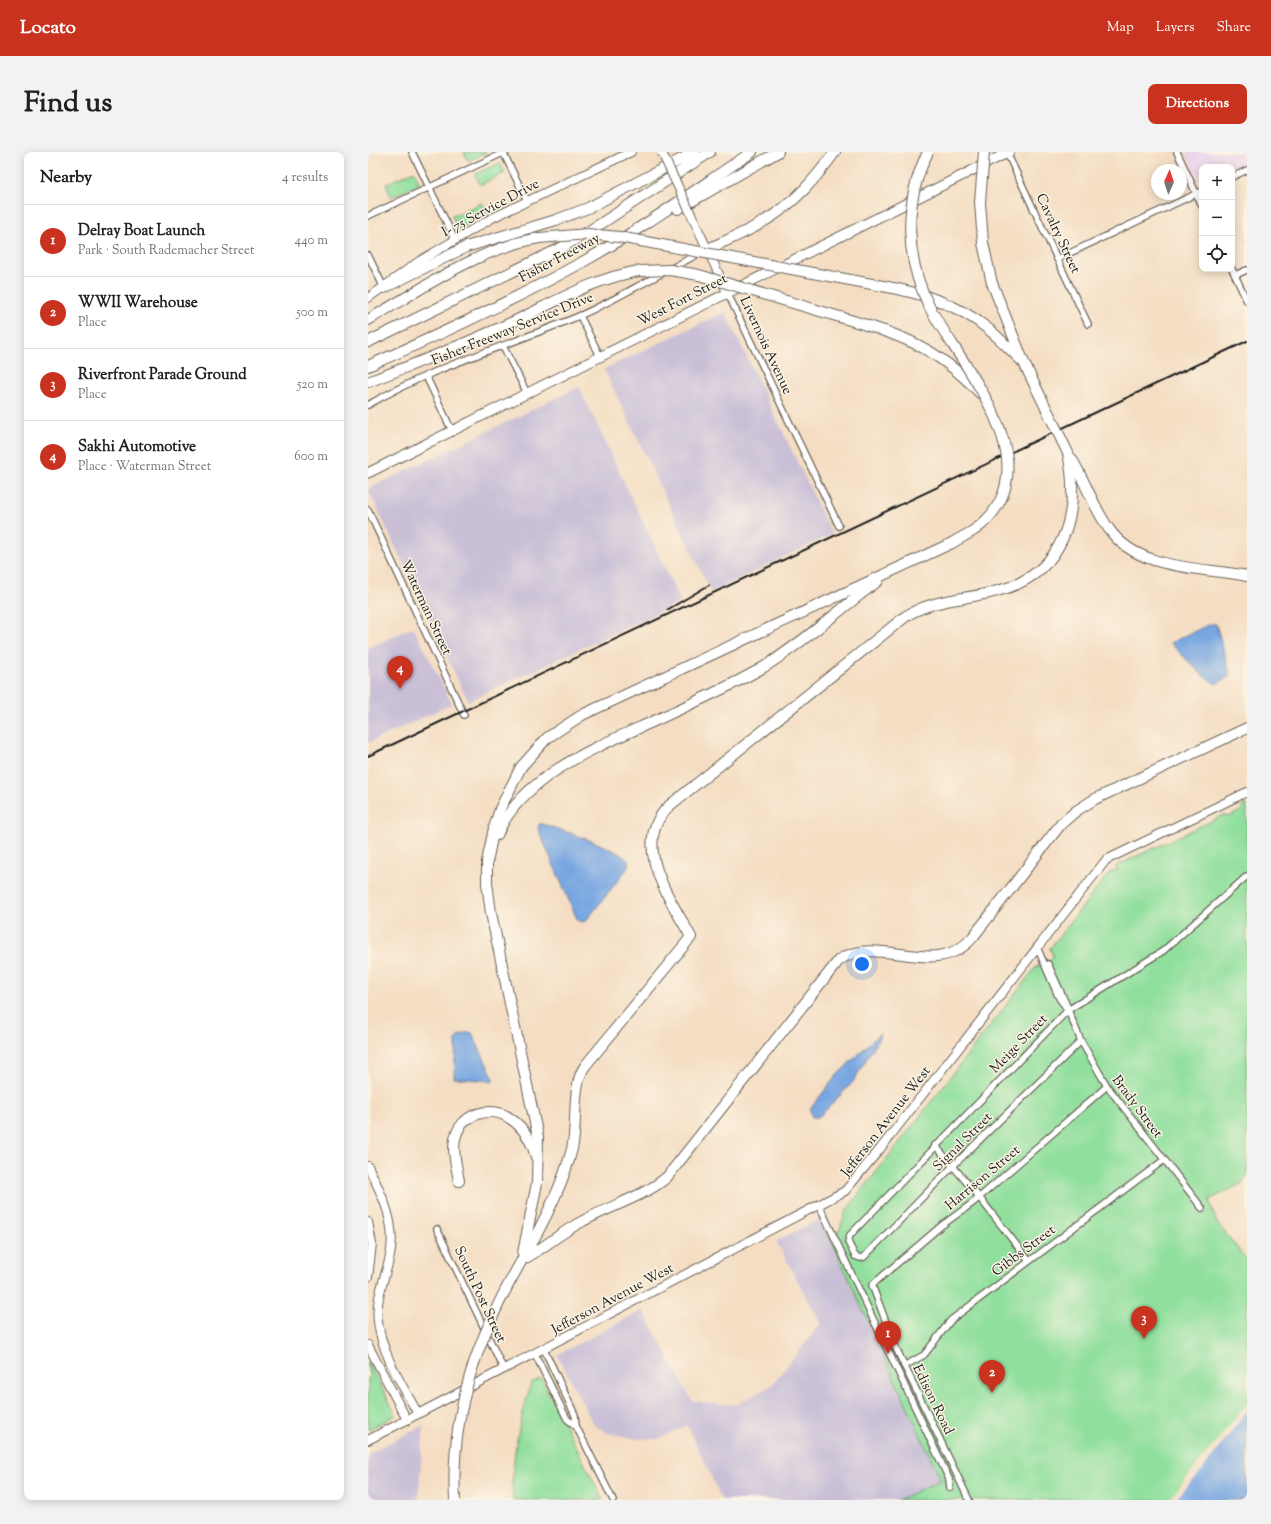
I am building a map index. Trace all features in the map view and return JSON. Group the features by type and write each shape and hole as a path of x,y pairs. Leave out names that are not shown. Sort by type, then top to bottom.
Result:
{"highway":[{"path":"384,288 466,247 556,220 588,208 695,152"},
{"name":"Fisher Freeway","path":"368,342 561,248 710,152"},
{"name":"Fisher Freeway","path":"368,366 531,289 626,236 752,152"},
{"path":"626,236 662,218 778,152"},
{"path":"708,249 764,222 786,206 811,183 836,152"},
{"path":"522,1260 536,1192 538,1171 536,1128 489,901 487,871 489,854 500,809 516,774 539,746 560,728 597,708 975,530 984,522 996,507 1005,485 1008,463 1005,444 997,421 928,304 916,277 912,258 910,231 912,204 918,176 928,152"},
{"path":"984,152 980,202 983,243 992,283 1024,363 1068,453 1108,528 1117,539 1145,557 1162,562 1247,576"},
{"path":"368,320 482,256 517,243 539,238 588,234 619,236 927,295 957,308 987,328 1024,363"},
{"path":"368,382 468,342 596,283 640,271 670,270 699,275 900,336 927,348 945,360 982,394"},
{"path":"455,1500 456,1446 470,1370 489,1322 545,1218 567,1166 576,1127 579,1076 585,1066 691,937 661,882 654,863 654,834 659,820 666,809 906,616 935,602 997,592 1012,587 1035,573 1052,555 1064,535 1071,511 1073,488 1068,453"},
{"path":"489,854 498,832 511,809 541,782 599,746 703,698 764,667 897,567"},
{"path":"522,1260 537,1252 577,1224 655,1186 667,1177 839,960 847,955 861,952 930,957 948,954 960,949 973,937 1061,824 1076,811 1095,799 1247,728"},
{"path":"459,1182 454,1151 456,1135 466,1120 483,1112 504,1114 520,1126 527,1136 534,1151 538,1171"}],"main road":[{"name":"I- 75 Service Drive","path":"368,298 384,288 418,262 492,218 631,152"},
{"name":"Livernois Avenue","path":"662,152 727,292"},
{"name":"West Fort Street","path":"368,473 1008,152"},
{"name":"Jefferson Avenue West","path":"368,1440 840,1194 852,1184 1108,858 1247,792"},
{"path":"368,1166 387,1207 391,1228 390,1255 381,1285 378,1302 379,1330 386,1351 418,1414"},
{"path":"368,1222 372,1244 368,1277"},
{"path":"368,1345 407,1420"}],"street":[{"path":"412,152 455,240"},
{"path":"368,216 504,152 527,201"},
{"name":"Cavalry Street","path":"1008,152 1088,324"},
{"path":"1057,259 1199,192 1177,152"},
{"path":"1235,176 1247,170"},
{"name":"Fisher Freeway Service Drive","path":"368,406 394,390 426,376 580,316 708,249"},
{"path":"368,255 384,288"},
{"path":"1235,275 1247,270"},
{"path":"1234,272 1247,302"},
{"name":"Livernois Avenue","path":"727,292 839,526"},
{"path":"580,316 600,356"},
{"path":"503,346 527,393"},
{"path":"426,376 452,431"},
{"name":"Waterman Street","path":"368,510 464,715"},
{"name":"Meige Street","path":"860,1258 855,1256 848,1242 848,1237 935,1145 1068,1010 1163,951 1247,876"},
{"name":"Brady Street","path":"1037,947 1059,998 1068,1010 1081,1041 1107,1086 1202,1208"},
{"name":"Signal Street","path":"860,1258 864,1257 953,1166 1081,1041"},
{"name":"Harrison Street","path":"872,1285 941,1226 979,1197 1107,1086"},
{"path":"935,1145 979,1197 1028,1260"},
{"name":"Gibbs Street","path":"904,1366 924,1355 950,1320 1028,1260 1164,1160"},
{"path":"819,1205 949,1479 950,1488"},
{"name":"South Post Street","path":"437,1229 504,1370"},
{"name":"Edison Road","path":"872,1285 904,1366 969,1500"},
{"path":"544,1349 575,1415 576,1426 613,1500"},
{"path":"535,1354 566,1420 576,1426"}],"shaded area":[{"path":"1186,152 1247,152 1247,162 1235,168 1235,164 1199,164 1199,180"},
{"path":"725,312 832,534 711,592 604,369"},
{"path":"579,387 681,602 468,701 368,489"},
{"path":"413,627 452,704 368,743 368,648"},
{"path":"820,1219 941,1480 898,1500 722,1500 687,1425 659,1439 636,1439 608,1433 594,1425 557,1355 643,1310 692,1401 736,1405 772,1385 821,1323 776,1241"},
{"path":"424,1425 418,1500 368,1500 368,1454"}],"green space":[{"path":"464,152 487,152 468,161"},
{"path":"500,163 505,173 480,185 475,174"},
{"path":"414,171 420,184 391,197 386,184"},
{"path":"482,203 487,213 458,229 452,216"},
{"path":"1247,804 1247,1176 1241,1184 1209,1200 1217,1223 1247,1260 1247,1406 1171,1500 898,1500 941,1480 829,1236 839,1231 846,1211 1036,967 1053,956 1050,948 1110,872 1117,870 1116,866 1224,815 1229,817 1242,810 1242,806"},
{"path":"368,1361 396,1415 368,1430 368,1377 370,1376 368,1371"},
{"path":"541,1378 603,1500 513,1500 512,1485 514,1456 523,1412 531,1383"}],"water":[{"path":"1210,624 1216,624 1229,670 1229,677 1216,684 1203,676 1170,643"},
{"path":"539,824 562,830 603,845 629,862 627,869 586,921 580,922 577,919 538,829"},
{"path":"468,1032 472,1033 494,1079 492,1081 454,1078 456,1040 458,1036"},
{"path":"880,1033 879,1038 853,1082 823,1113 818,1117 812,1117 810,1109 837,1075"},
{"path":"1247,1406 1247,1500 1171,1500"}],"pier":[{"path":"1247,1404 1247,1411 1202,1470 1176,1499 1169,1500"}],"railway":[{"path":"368,756 1247,341"},
{"path":"667,610 709,585"}],"place":[{"name":"Sakhi Automotive","path":"400,689"},
{"name":"Riverfront Parade Ground","path":"1144,1339"},
{"name":"Delray Boat Launch","path":"888,1354"},
{"name":"WWII Warehouse","path":"992,1393"}]}
